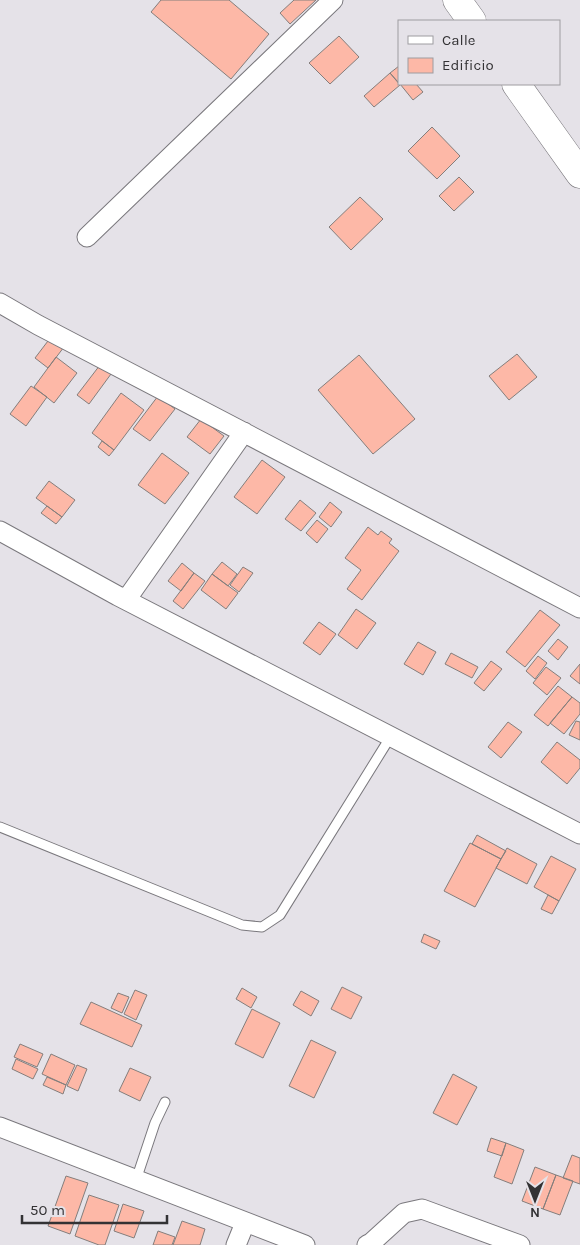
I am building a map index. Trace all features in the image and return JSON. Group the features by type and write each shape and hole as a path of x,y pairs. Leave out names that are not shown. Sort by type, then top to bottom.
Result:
{"main road":[{"path":"457,0 471,20"},
{"path":"517,85 580,174"}],"street":[{"path":"87,237 333,0"},
{"path":"0,302 38,325 580,608"},
{"path":"126,600 244,432"},
{"path":"0,531 126,600 580,834"},
{"path":"0,1127 305,1245"},
{"path":"367,1245 371,1244 404,1213 422,1209 520,1245"},
{"path":"236,1245 245,1223"}],"lane":[{"path":"0,827 242,925 262,927 280,915 391,736"},
{"path":"136,1180 155,1124 165,1102"}],"building":[{"path":"161,0 229,0 269,34 231,79 151,12"},
{"path":"294,0 316,0 290,24 280,13"},
{"path":"339,36 359,57 330,84 309,63"},
{"path":"398,67 398,82 390,73"},
{"path":"390,73 398,85 400,85 374,107 364,96"},
{"path":"401,85 417,85 423,92 413,100"},
{"path":"432,127 460,156 437,179 408,151"},
{"path":"459,177 474,192 454,211 439,196"},
{"path":"360,197 383,219 351,250 329,227"},
{"path":"51,337 64,347 48,368 35,358"},
{"path":"517,354 537,377 509,400 489,376"},
{"path":"359,355 415,419 373,454 318,390"},
{"path":"56,357 77,373 54,403 34,387"},
{"path":"100,365 111,374 89,404 77,395"},
{"path":"31,386 47,397 26,426 10,414"},
{"path":"121,393 144,410 114,450 92,433"},
{"path":"158,396 175,409 150,441 133,429"},
{"path":"201,419 224,436 210,454 187,437"},
{"path":"102,441 114,450 109,456 98,447"},
{"path":"162,453 189,473 165,504 138,485"},
{"path":"262,460 285,477 257,514 234,497"},
{"path":"49,481 75,500 62,517 36,498"},
{"path":"300,500 316,513 301,531 285,519"},
{"path":"330,502 342,512 331,527 319,517"},
{"path":"47,506 62,517 56,524 41,513"},
{"path":"317,520 328,529 317,543 306,533"},
{"path":"368,527 378,535 381,531 392,539 389,543 399,551 362,600 347,589 361,570 345,558"},
{"path":"222,562 237,574 228,586 212,574"},
{"path":"182,563 194,573 181,591 168,581"},
{"path":"243,567 253,573 239,592 230,585"},
{"path":"194,573 205,581 183,609 173,601"},
{"path":"212,574 238,593 226,609 201,590"},
{"path":"356,609 376,623 357,649 338,635"},
{"path":"540,610 560,625 525,667 506,652"},
{"path":"319,622 336,634 320,655 303,643"},
{"path":"558,639 568,647 558,660 548,651"},
{"path":"418,642 436,652 423,675 404,664"},
{"path":"451,653 478,667 472,678 445,664"},
{"path":"538,656 547,663 535,679 526,671"},
{"path":"491,661 502,669 484,691 474,683"},
{"path":"580,664 580,684 570,676"},
{"path":"546,667 561,678 547,695 533,683"},
{"path":"558,686 572,697 548,726 534,715"},
{"path":"572,697 580,703 580,714 564,734 550,723"},
{"path":"576,721 580,722 580,740 569,735"},
{"path":"508,722 522,732 501,758 488,747"},
{"path":"557,742 580,760 580,768 567,784 541,762"},
{"path":"477,835 506,851 501,859 472,844"},
{"path":"470,843 501,859 475,907 444,891"},
{"path":"507,848 537,864 527,884 496,868"},
{"path":"551,856 576,869 559,901 534,887"},
{"path":"548,895 559,901 552,914 541,909"},
{"path":"424,934 440,941 436,949 421,942"},
{"path":"342,987 362,997 351,1019 331,1009"},
{"path":"242,988 257,997 251,1008 236,999"},
{"path":"135,990 147,995 136,1020 124,1014"},
{"path":"301,991 319,1001 311,1016 293,1005"},
{"path":"118,993 129,997 122,1013 111,1008"},
{"path":"91,1002 142,1025 132,1047 80,1024"},
{"path":"252,1009 280,1023 263,1058 235,1044"},
{"path":"311,1040 336,1052 314,1098 289,1086"},
{"path":"20,1044 43,1054 37,1067 14,1057"},
{"path":"51,1054 75,1065 66,1085 42,1074"},
{"path":"16,1059 38,1069 33,1079 12,1069"},
{"path":"77,1065 87,1069 78,1091 67,1086"},
{"path":"130,1068 151,1077 140,1101 119,1091"},
{"path":"453,1074 477,1087 457,1125 433,1113"},
{"path":"47,1077 66,1085 63,1094 43,1085"},
{"path":"491,1138 506,1143 502,1156 487,1151"},
{"path":"506,1143 524,1150 512,1184 494,1177"},
{"path":"572,1155 580,1158 580,1184 563,1178"},
{"path":"535,1167 556,1175 543,1209 522,1201"},
{"path":"556,1175 573,1181 560,1215 543,1209"},
{"path":"66,1176 88,1183 70,1234 48,1226"},
{"path":"89,1195 119,1205 105,1245 99,1245 75,1236"},
{"path":"123,1204 144,1211 134,1238 114,1231"},
{"path":"182,1221 205,1229 200,1245 173,1245"},
{"path":"158,1231 175,1237 172,1245 153,1245"}]}
